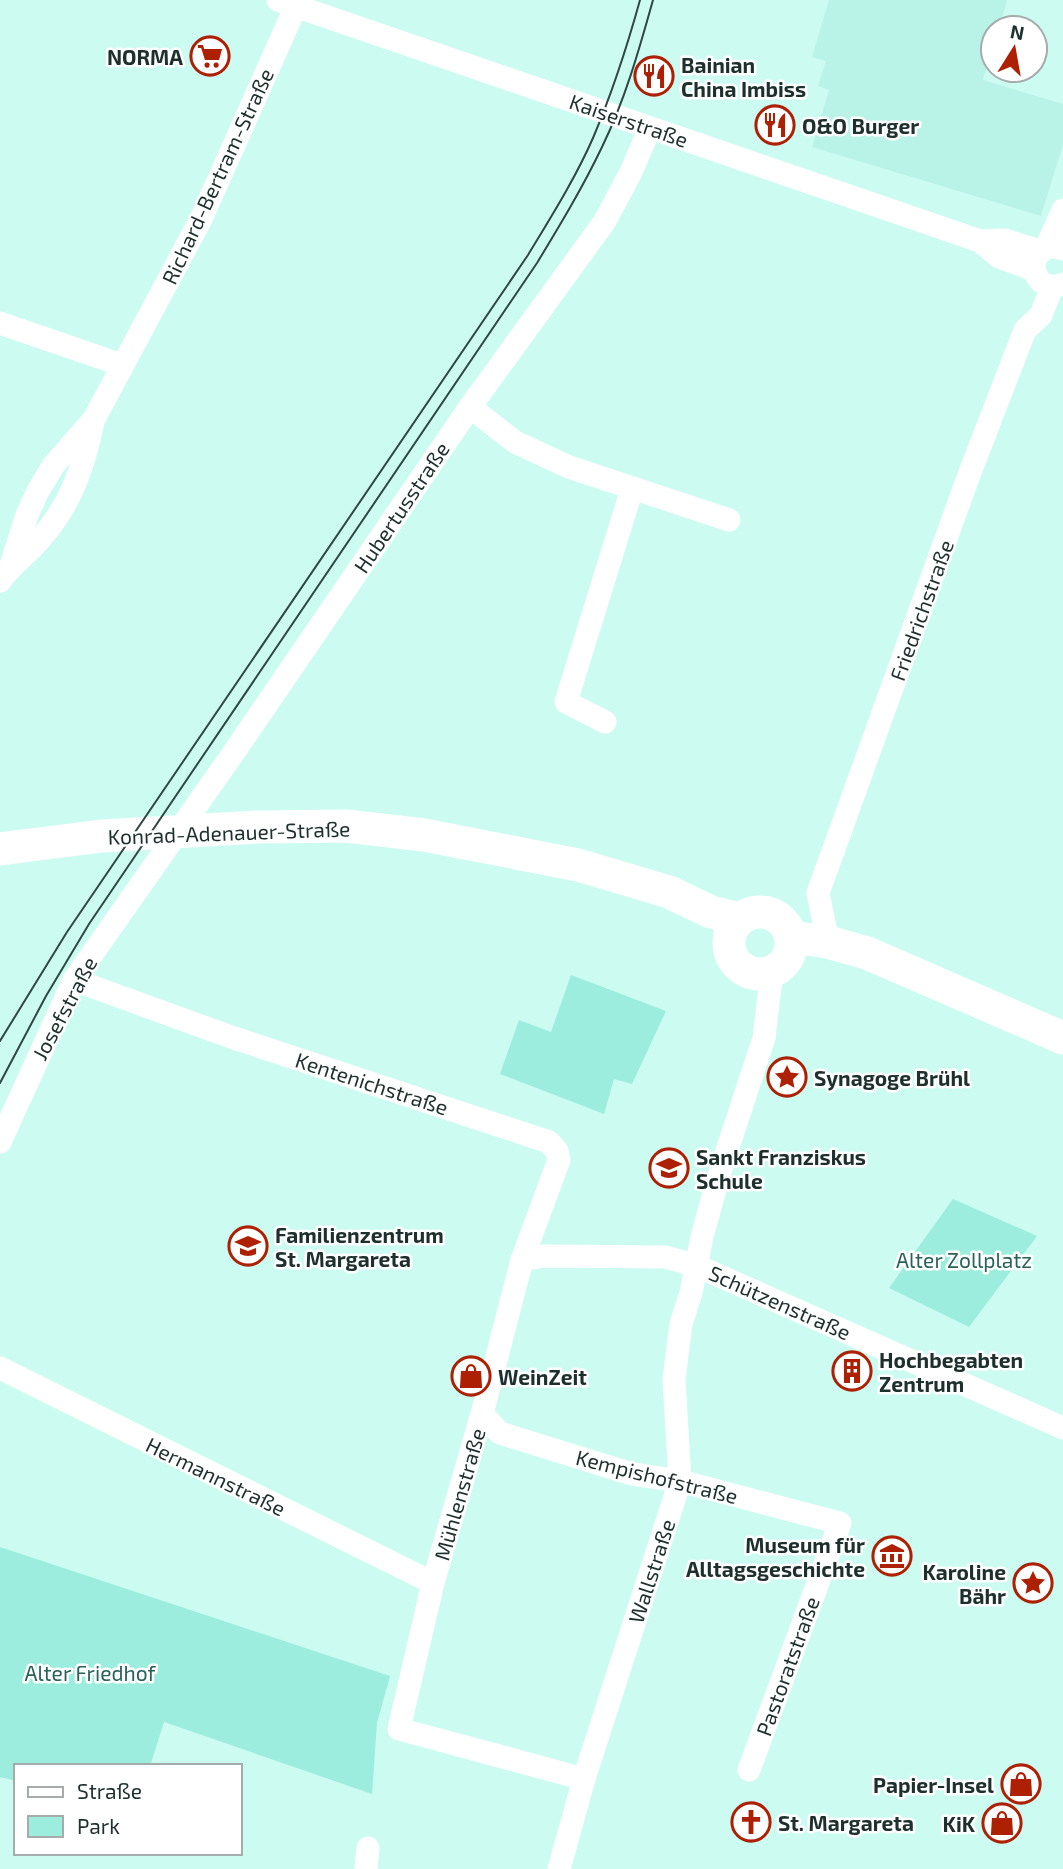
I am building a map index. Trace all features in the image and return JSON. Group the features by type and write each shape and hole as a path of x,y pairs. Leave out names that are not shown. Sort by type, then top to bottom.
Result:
{"main road":[{"name":"Konrad-Adenauer-Straße","path":"0,849 102,836 258,827 346,826 424,835 578,865 669,892 710,912 740,919"},
{"path":"755,912 769,913 783,922 791,937 790,951 784,963 762,974 743,968 735,960 729,940 732,929 740,919 755,912"},
{"path":"791,937 828,942 878,957 1063,1038"}],"street":[{"name":"Kaiserstraße","path":"287,3 980,241 999,257 1046,254"},
{"name":"Richard-Bertram-Straße","path":"5,573 39,540 62,511 85,460 94,419 201,219 287,3"},
{"name":"Hubertusstraße","path":"143,881 470,407 605,221 650,128"},
{"path":"1057,285 1040,281 1046,254 1063,211"},
{"name":"Friedrichstraße","path":"828,942 818,893 972,467 1026,330 1041,315 1057,285"},
{"path":"0,323 121,365"},
{"path":"470,407 515,442 569,467 729,520"},
{"name":"Richard-Bertram-Straße","path":"5,573 38,491 53,466 94,419"},
{"path":"605,722 566,702 632,489"},
{"name":"Josefstraße","path":"0,1142 74,979 143,881"},
{"name":"Wallstraße","path":"559,1869 584,1779 680,1481 674,1379 681,1324 719,1175 764,1038 772,971"},
{"name":"Kentenichstraße","path":"74,979 231,1037 549,1142 557,1151 559,1160 522,1260"},
{"name":"Schützenstraße","path":"522,1260 543,1256 666,1257 697,1266 1063,1428"},
{"name":"Mühlenstraße","path":"522,1260 482,1414 433,1583 399,1729 584,1779"},
{"name":"Hermannstraße","path":"0,1368 433,1583"},
{"name":"Kempishofstraße","path":"482,1414 500,1433 632,1475 680,1481 840,1523"},
{"name":"Pastoratstraße","path":"749,1770 840,1523"}],"shaded area":[{"path":"829,0 1007,0 1003,14 979,14 979,84 996,84 1063,104 1063,144 1041,216 812,147 829,90 818,86 826,61 812,57"}],"green space":[{"path":"571,975 666,1011 632,1084 614,1079 604,1114 500,1074 519,1020 551,1032"},
{"name":"Alter Zollplatz","path":"953,1199 1037,1236 969,1327 889,1288"},
{"name":"Alter Friedhof","path":"0,1547 390,1676 377,1723 372,1794 164,1722 151,1764 14,1764 14,1780 0,1777"}],"tram line":[{"path":"0,1041 67,932 528,255 571,183 593,138 619,70 640,0"},
{"path":"0,1083 46,996 89,924 546,249 587,177 618,111 653,0"}],"place":[{"name":"NORMA","path":"210,56"},
{"name":"Bainian China Imbiss","path":"654,76"},
{"name":"O&O Burger","path":"775,125"},
{"name":"Synagoge Brühl","path":"787,1077"},
{"name":"Sankt Franziskus Schule","path":"669,1168"},
{"name":"Familienzentrum St. Margareta","path":"248,1246"},
{"name":"Hochbegabten Zentrum","path":"852,1371"},
{"name":"WeinZeit","path":"471,1376"},
{"name":"Museum für Alltagsgeschichte","path":"892,1556"},
{"name":"Karoline Bähr","path":"1033,1583"},
{"name":"Papier-Insel","path":"1021,1784"},
{"name":"St. Margareta","path":"751,1822"},
{"name":"KiK","path":"1002,1823"}]}
